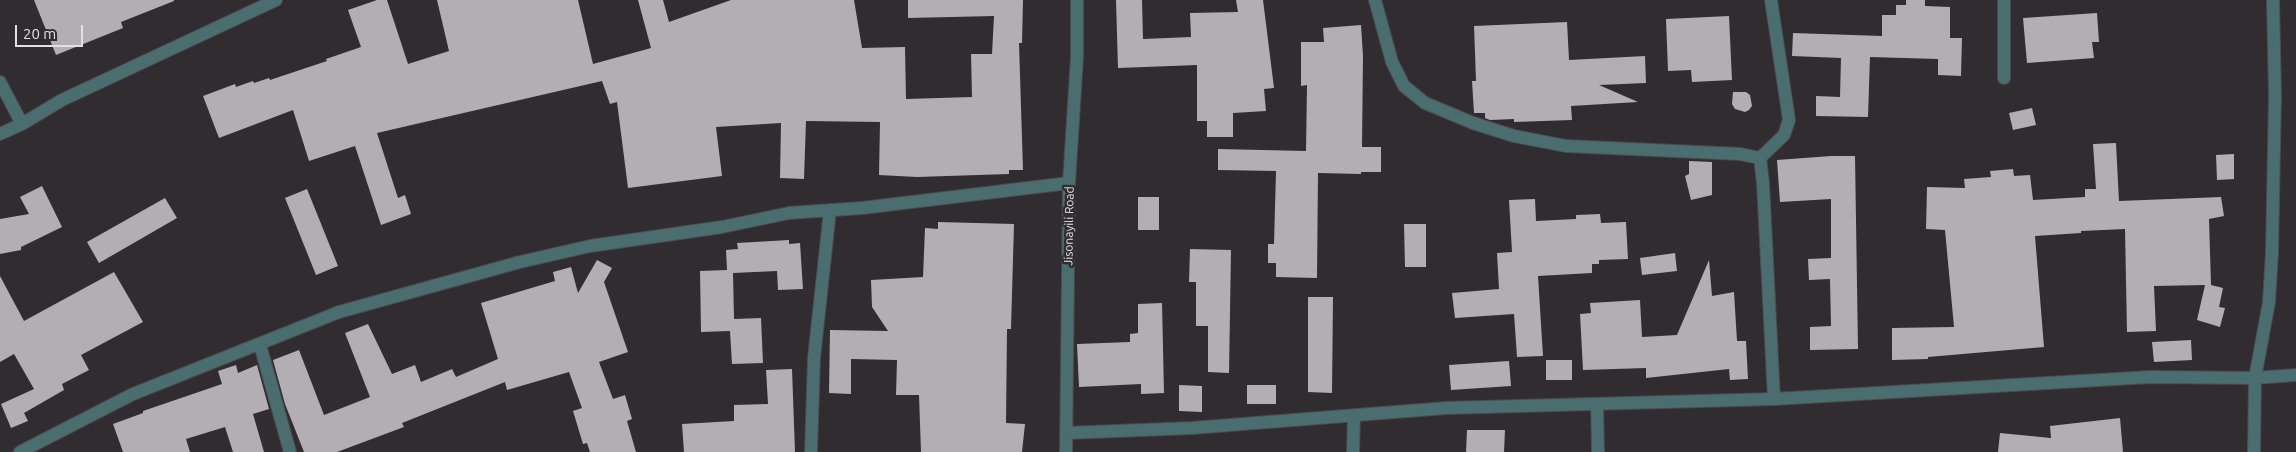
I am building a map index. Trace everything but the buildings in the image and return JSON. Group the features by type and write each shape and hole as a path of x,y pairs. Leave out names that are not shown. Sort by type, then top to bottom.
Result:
{"street":[{"path":"0,134 22,124 62,100 276,0"},
{"name":"Jisonayili Road","path":"1066,452 1069,184 1077,57 1077,0"},
{"path":"1375,0 1392,62 1404,86 1425,103 1473,123 1514,136 1566,146 1740,154 1760,158"},
{"path":"1760,158 1784,135 1789,120 1771,0"},
{"path":"2004,0 2004,78"},
{"path":"2254,452 2255,378 2269,302 2272,252 2275,96 2273,0"},
{"path":"0,82 22,124"},
{"path":"1760,158 1764,183 1774,399"},
{"path":"20,452 133,394 340,312 520,262 590,246 722,228 789,214 1069,184"},
{"path":"811,452 814,358 830,210"},
{"path":"260,345 290,452"},
{"path":"1066,433 1192,428 1446,408 1774,399 2141,377 2255,378 2296,375"},
{"path":"1597,404 1598,452"},
{"path":"1353,452 1354,416"}]}
